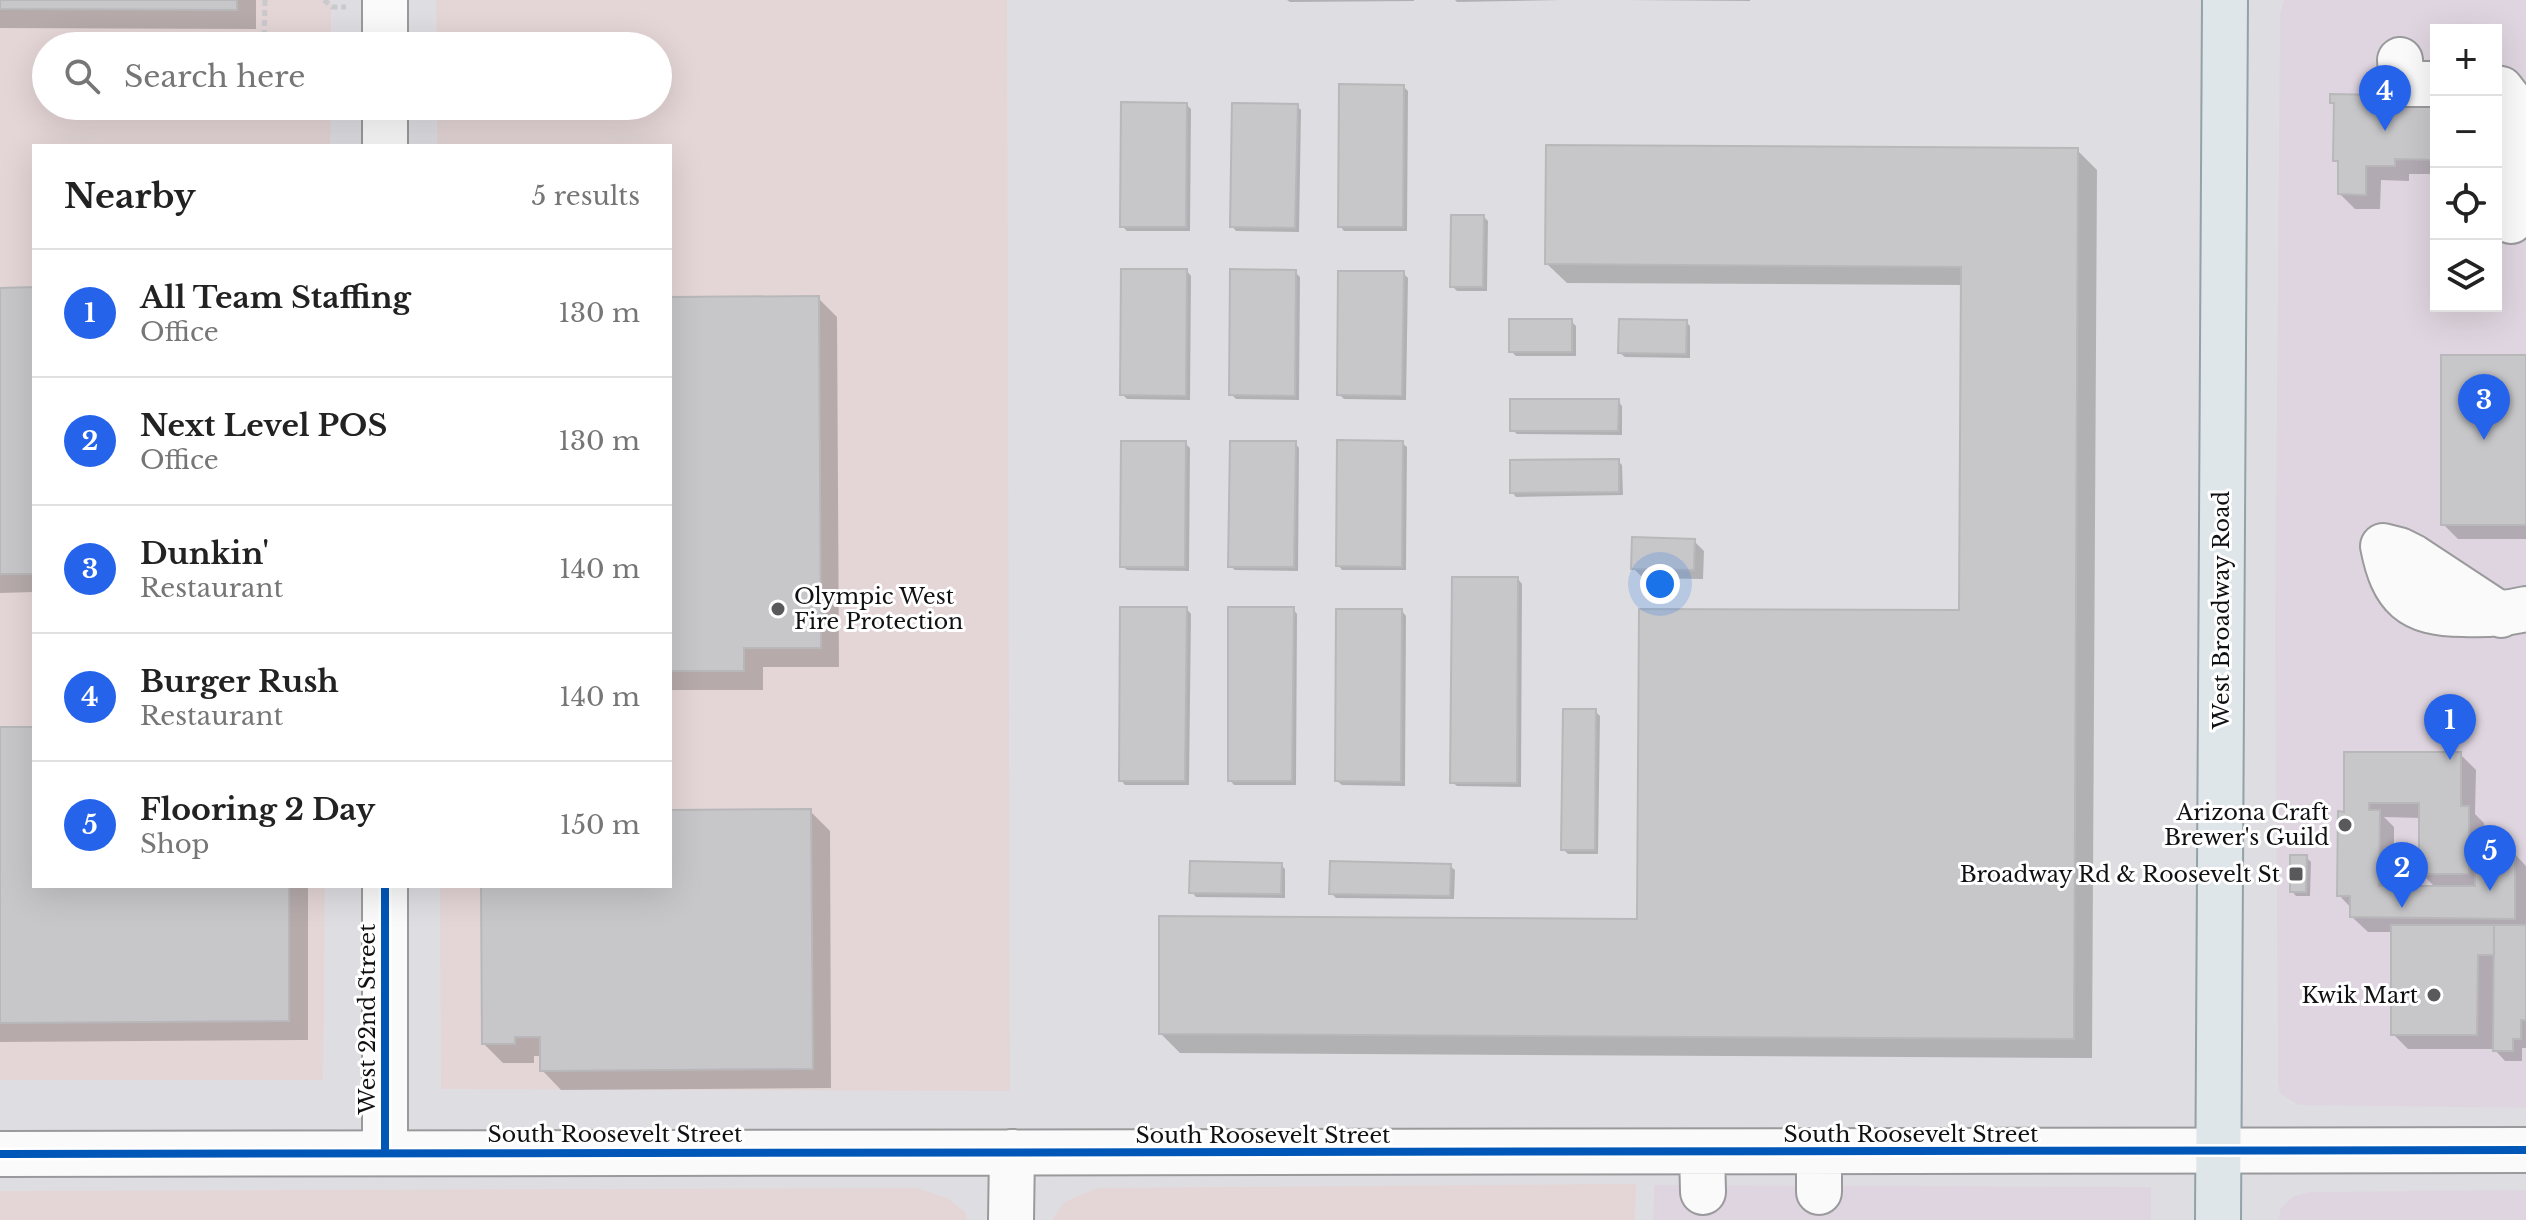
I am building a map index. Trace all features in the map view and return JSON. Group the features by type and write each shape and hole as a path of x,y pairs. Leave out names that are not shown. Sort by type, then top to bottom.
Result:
{"main road":[{"name":"West Broadway Road","path":"2218,1220 2225,0"}],"street":[{"path":"370,4 380,32"},
{"path":"2400,60 2402,84 2430,84"},
{"path":"2502,90 2514,106 2511,221"},
{"path":"385,120 385,144"},
{"path":"2383,546 2387,569 2401,593 2418,608 2439,614 2514,612"},
{"name":"West 22nd Street","path":"385,888 385,1152"},
{"name":"South Roosevelt Street","path":"0,1154 1012,1152 1702,1172 1819,1172 2218,1152 2526,1150"},
{"path":"1011,1220 1012,1152"}],"path":[{"path":"264,32 265,0"},
{"path":"324,0 332,7 370,4"}],"shaded area":[{"path":"0,0 331,0 331,32 32,32 32,120 331,120 330,144 32,144 32,888 325,888 323,1080 0,1080"},
{"path":"436,0 1007,0 1010,1091 441,1089 440,888 672,888 672,144 437,144 437,120 672,120 672,32 437,32"},
{"path":"2284,0 2526,0 2526,1108 2298,1105 2280,1093 2275,628 2280,14"},
{"path":"1636,1184 1635,1220 1052,1220 1064,1202 1097,1188"},
{"path":"1654,1185 2151,1187 2151,1220 1653,1220"},
{"path":"918,1188 947,1198 965,1212 967,1220 0,1220 0,1191"},
{"path":"2526,1190 2526,1220 2279,1220 2280,1209 2294,1196 2309,1192"}],"building":[{"path":"0,0 237,0 237,10 0,9"},
{"path":"1339,84 1404,85 1403,227 1338,227"},
{"path":"2330,94 2430,96 2430,160 2395,159 2395,166 2366,166 2366,195 2338,194 2338,161 2333,161 2334,103 2330,103"},
{"path":"1121,102 1187,103 1186,227 1120,227"},
{"path":"1232,103 1298,104 1295,228 1230,227"},
{"path":"1546,145 2078,148 2074,1039 1159,1034 1159,916 1637,919 1639,609 1959,610 1961,267 1545,264"},
{"path":"1451,215 1484,215 1483,287 1450,287"},
{"path":"1121,269 1187,269 1186,396 1120,395"},
{"path":"1230,269 1296,270 1295,396 1229,395"},
{"path":"1338,271 1404,271 1402,396 1337,395"},
{"path":"32,287 32,574 0,574 0,288"},
{"path":"819,296 821,648 744,648 744,671 672,671 672,297"},
{"path":"1509,319 1572,319 1572,352 1509,352"},
{"path":"1619,319 1687,320 1686,354 1618,353"},
{"path":"2441,355 2526,355 2526,525 2441,525"},
{"path":"1510,399 1619,399 1618,431 1510,431"},
{"path":"1337,440 1403,441 1402,567 1336,566"},
{"path":"1121,441 1186,441 1185,567 1120,567"},
{"path":"1230,441 1296,441 1294,567 1228,567"},
{"path":"1619,459 1619,492 1510,493 1510,460"},
{"path":"1632,537 1695,539 1694,570 1631,569"},
{"path":"1452,577 1518,577 1517,783 1450,783"},
{"path":"1120,607 1187,607 1185,781 1119,781"},
{"path":"1228,607 1294,607 1292,781 1228,781"},
{"path":"1336,609 1402,609 1401,782 1335,781"},
{"path":"1563,709 1596,709 1595,850 1561,850"},
{"path":"0,727 32,727 32,888 289,888 289,1021 0,1023"},
{"path":"2344,752 2461,752 2461,806 2469,806 2469,874 2419,874 2419,803 2369,803 2369,810 2380,810 2379,886 2475,886 2475,851 2515,851 2515,919 2350,917 2350,896 2337,896 2338,811 2344,812"},
{"path":"811,809 813,1069 540,1071 540,1037 515,1037 515,1044 482,1044 481,888 672,888 672,810"},
{"path":"2290,855 2307,855 2306,892 2290,892"},
{"path":"1190,861 1282,863 1281,894 1189,893"},
{"path":"1330,861 1451,864 1450,896 1329,894"},
{"name":"Kwik Mart","path":"2391,925 2494,925 2494,955 2478,955 2477,1035 2391,1035"},
{"path":"2494,925 2526,925 2526,1020 2521,1020 2521,1039 2513,1039 2513,1051 2493,1051"}],"cycle path":[{"path":"385,888 385,1152"},
{"path":"0,1154 2526,1150"}],"place":[{"name":"Burger Rush","path":"2385,131"},
{"name":"Dunkin'","path":"2484,440"},
{"name":"Olympic West Fire Protection","path":"778,609"},
{"name":"All Team Staffing","path":"2450,760"},
{"name":"Arizona Craft Brewer's Guild","path":"2345,825"},
{"name":"Broadway Rd & Roosevelt St","path":"2296,874"},
{"name":"Flooring 2 Day","path":"2490,891"},
{"name":"Next Level POS","path":"2402,908"},
{"name":"Kwik Mart","path":"2434,995"}]}
